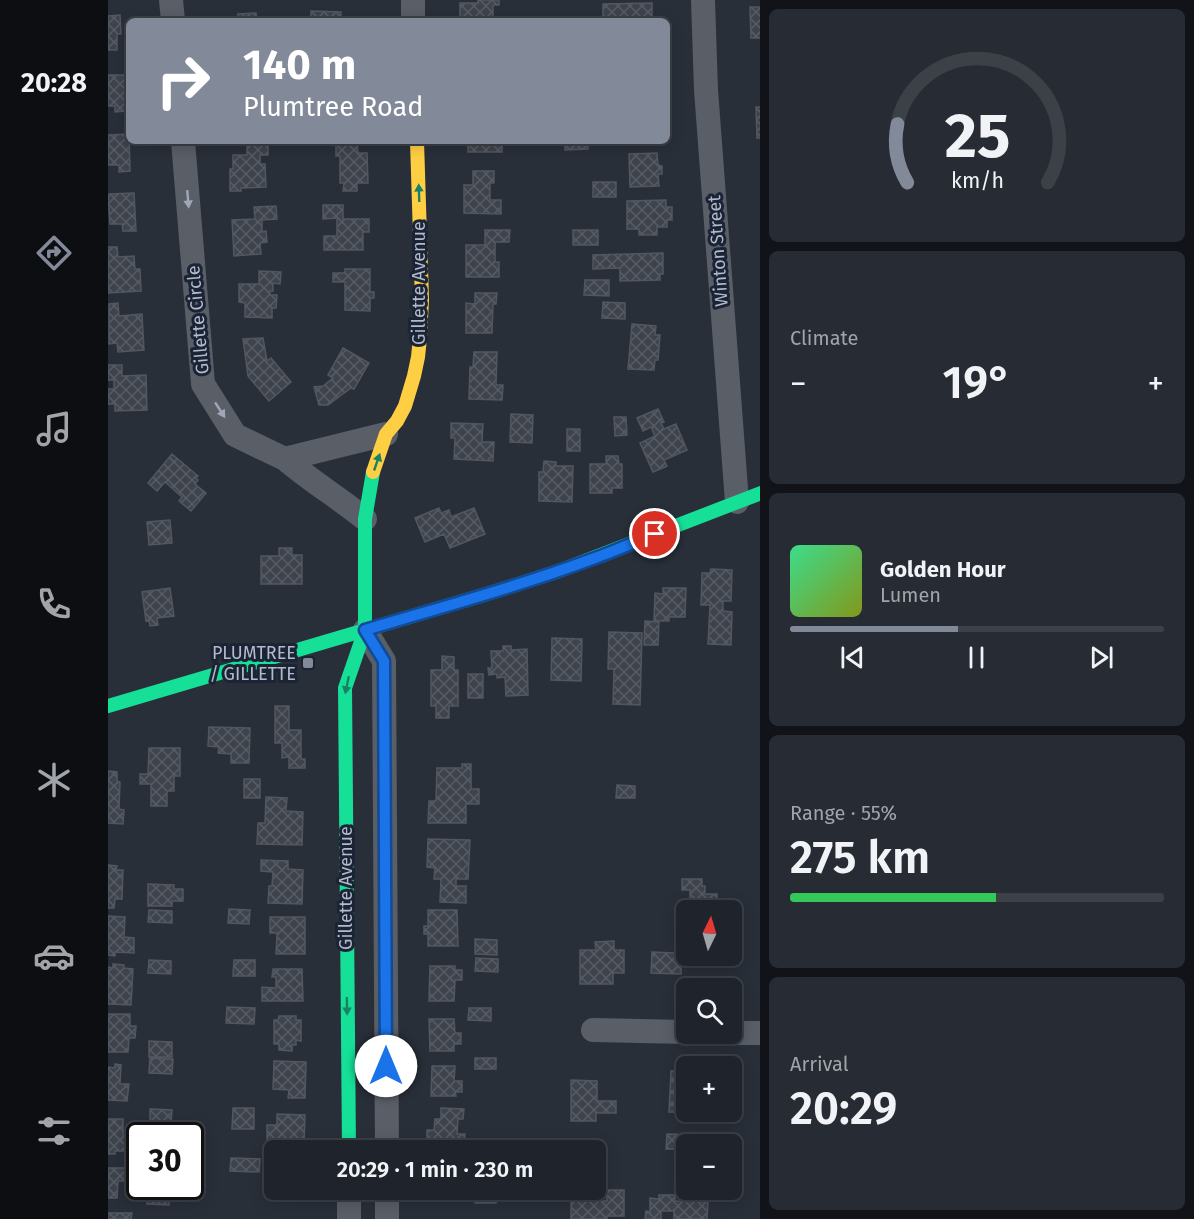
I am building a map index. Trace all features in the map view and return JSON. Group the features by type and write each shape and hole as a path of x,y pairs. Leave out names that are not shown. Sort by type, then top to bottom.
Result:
{"street":[{"path":"171,0 173,18"},
{"path":"413,0 413,18"},
{"name":"Winton Street","path":"703,0 706,90 737,502"},
{"name":"Gillette Circle","path":"183,144 203,384 236,435 285,459 365,519"},
{"name":"Gillette Avenue","path":"349,1140 345,688 365,630 365,519 374,472 386,434 401,416 408,399 418,362 422,332 417,144"},
{"path":"285,459 386,434"},
{"path":"108,706 559,571 760,493"},
{"path":"365,630 384,661 387,1140"},
{"path":"347,981 386,982"},
{"path":"593,1030 676,1032"},
{"path":"742,1033 760,1033"},
{"path":"349,1200 349,1219"},
{"path":"387,1200 387,1219"}],"building":[{"path":"478,0 499,0 499,5 493,5 493,18 460,18 460,3 478,3"},
{"path":"652,3 652,18 603,18 603,4"},
{"path":"750,7 760,7 760,38 751,38"},
{"path":"311,11 341,12 341,18 311,18"},
{"path":"256,13 257,18 238,18 238,14"},
{"path":"120,15 121,34 117,34 117,50 108,50 108,16"},
{"path":"108,75 125,75 126,111 115,112 115,106 108,106"},
{"path":"756,107 760,107 760,138 757,138"},
{"path":"126,134 126,144 129,144 130,171 119,172 119,165 108,165 108,135"},
{"path":"247,144 268,144 268,155 260,155 260,164 265,164 266,187 230,191 230,169 233,169 233,155 247,155"},
{"path":"336,144 357,144 358,153 367,153 368,183 357,183 357,191 343,191 344,183 340,183 340,156 336,156"},
{"path":"468,144 502,144 502,152 468,152"},
{"path":"565,144 588,144 588,149 565,150"},
{"path":"657,153 658,165 662,166 662,174 658,174 659,186 630,187 629,154"},
{"path":"473,171 494,171 494,183 490,183 490,200 501,200 501,214 464,213 464,185 473,185"},
{"path":"593,182 616,182 616,197 593,197"},
{"path":"134,193 136,231 123,231 122,224 110,224 109,194"},
{"path":"666,200 666,207 672,207 672,220 667,220 667,227 657,227 657,235 639,235 639,229 627,229 627,201"},
{"path":"323,205 343,205 343,219 369,219 369,232 363,232 363,250 324,250 324,236 337,236 337,218 323,219"},
{"path":"276,206 277,219 262,220 262,232 266,231 267,242 260,243 261,254 234,256 232,220 255,219 254,207"},
{"path":"485,230 510,230 509,242 495,242 495,262 499,262 499,277 466,277 466,245 485,245"},
{"path":"573,230 598,230 598,245 573,245"},
{"path":"108,247 117,247 118,257 134,256 135,269 140,269 141,291 108,293"},
{"path":"663,253 663,274 660,274 660,280 620,281 620,268 593,269 593,255"},
{"path":"345,269 370,269 370,292 374,292 374,298 370,298 370,311 345,310 345,282 333,282 333,273 345,273"},
{"path":"259,271 281,272 280,284 273,283 273,291 270,291 270,295 277,295 276,308 272,308 272,318 245,317 245,303 239,302 239,284 259,284"},
{"path":"585,280 609,280 609,296 584,295"},
{"path":"475,293 497,293 496,304 493,304 492,333 466,333 466,303 475,304"},
{"path":"603,302 625,303 625,319 602,318"},
{"path":"118,303 119,316 142,314 144,350 118,352 117,343 109,344 109,304"},
{"path":"632,324 656,326 655,335 660,335 658,360 655,360 654,370 628,369"},
{"path":"263,338 267,361 271,358 291,382 269,401 248,376 243,339"},
{"path":"343,348 369,363 354,389 351,388 328,405 319,405 314,387 323,386 333,378 328,375"},
{"path":"474,352 497,352 496,385 503,385 502,400 469,399 470,367 473,367"},
{"path":"108,365 122,365 122,376 146,375 147,410 115,411 115,404 108,404 108,389 114,389 114,380 108,380"},
{"path":"658,409 664,422 661,423 664,429 676,424 687,450 664,460 667,466 653,472 640,443 655,436 651,427 643,431 637,418"},
{"path":"511,414 533,415 532,443 510,442"},
{"path":"614,417 626,417 627,435 615,436"},
{"path":"451,423 483,424 482,442 494,442 493,461 454,459 455,438 451,438"},
{"path":"567,429 580,429 580,451 567,451"},
{"path":"172,454 198,476 195,484 206,493 191,511 179,501 182,497 165,482 157,491 148,483"},
{"path":"606,456 618,456 619,464 622,464 622,488 612,488 612,493 590,493 590,464 606,464"},
{"path":"544,461 556,462 556,466 573,466 572,502 539,501 539,472 543,472"},
{"path":"439,508 441,513 449,510 451,517 474,508 485,534 450,548 444,534 425,542 415,518"},
{"path":"170,520 172,543 149,545 147,522"},
{"path":"279,548 292,548 292,555 302,555 302,584 261,584 261,556 279,556"},
{"path":"711,569 732,570 731,601 723,601 723,611 732,612 731,645 708,644 710,605 701,605 702,573 710,573"},
{"path":"170,588 174,616 157,618 158,625 150,626 149,620 146,621 142,592"},
{"path":"663,588 686,588 685,617 669,617 669,621 654,621 655,593 663,594"},
{"path":"645,621 659,622 658,645 644,645"},
{"path":"609,632 642,633 640,705 613,704 614,669 608,669"},
{"path":"552,638 582,639 581,681 551,680"},
{"path":"503,646 511,646 511,650 527,649 528,695 506,696 505,677 497,678 497,674 489,675 488,668 492,668 491,651 503,651"},
{"path":"442,656 454,657 454,670 458,670 458,706 449,706 449,718 436,718 436,706 431,706 431,670 442,670"},
{"path":"468,674 483,674 483,698 468,698"},
{"path":"275,706 289,706 289,730 301,730 301,759 305,759 305,768 289,768 289,757 282,758 282,743 275,743"},
{"path":"209,727 250,728 249,763 231,763 231,754 218,753 219,747 208,746"},
{"path":"149,748 180,748 180,776 174,776 174,791 167,791 167,806 151,806 151,784 140,784 140,774 148,774"},
{"path":"462,764 471,764 471,789 479,789 479,804 466,804 466,823 428,823 429,801 436,801 437,768 462,768"},
{"path":"108,771 117,772 117,781 120,782 119,809 124,810 123,824 108,823"},
{"path":"244,779 260,779 260,798 244,798"},
{"path":"617,785 635,786 635,798 616,798"},
{"path":"266,797 287,798 286,811 303,812 302,845 257,844 258,823 265,823"},
{"path":"428,839 470,840 468,879 456,879 456,886 466,886 466,903 440,902 441,879 434,879 435,868 427,867"},
{"path":"261,860 288,861 288,869 303,870 302,904 268,903 273,872 261,871"},
{"path":"108,865 117,866 116,870 123,870 122,899 115,899 114,908 108,908"},
{"path":"682,879 702,879 705,894 717,894 717,900 690,900 690,890 682,890"},
{"path":"148,884 174,885 174,889 183,889 183,901 172,901 172,906 148,906"},
{"path":"229,909 250,910 249,924 228,923"},
{"path":"149,910 172,911 172,923 148,922"},
{"path":"428,910 457,910 458,946 428,946 428,934 424,934 424,926 428,926"},
{"path":"108,916 125,917 124,937 134,938 134,953 115,952 115,956 108,955"},
{"path":"270,917 305,917 305,954 276,954 277,933 270,933"},
{"path":"475,939 497,940 497,955 475,954"},
{"path":"614,941 614,950 624,950 624,973 613,973 613,984 580,984 580,950 596,950 595,942"},
{"path":"676,949 676,966 681,966 681,974 651,973 652,952 675,953"},
{"path":"476,958 498,959 498,972 475,971"},
{"path":"149,960 171,961 171,974 148,973"},
{"path":"234,960 255,960 255,976 233,976"},
{"path":"113,964 133,969 131,1005 108,1004 108,967 113,968"},
{"path":"430,966 455,966 455,970 462,970 462,980 455,980 454,1001 429,1001"},
{"path":"273,969 302,969 303,1001 262,1001 262,987 276,988 276,977 272,977"},
{"path":"227,1007 255,1008 254,1024 226,1023"},
{"path":"469,1008 491,1008 491,1021 468,1020"},
{"path":"108,1014 130,1014 130,1026 136,1026 135,1038 129,1038 128,1052 108,1052"},
{"path":"279,1016 296,1016 296,1020 301,1020 301,1041 296,1040 296,1045 292,1045 292,1051 279,1050 279,1044 274,1044 274,1020 278,1020"},
{"path":"429,1019 454,1019 455,1033 461,1033 461,1044 454,1044 454,1051 430,1051"},
{"path":"149,1041 172,1042 172,1057 149,1057"},
{"path":"150,1058 173,1059 172,1074 149,1073"},
{"path":"475,1058 496,1058 496,1069 475,1069"},
{"path":"274,1061 306,1062 305,1098 288,1098 289,1090 273,1089"},
{"path":"115,1064 121,1065 120,1084 129,1084 127,1101 108,1100 108,1067 115,1068"},
{"path":"432,1066 455,1066 454,1081 462,1081 462,1092 455,1092 456,1096 431,1096"},
{"path":"671,1071 676,1071 676,1112 669,1112"},
{"path":"571,1080 597,1081 597,1101 616,1101 616,1113 596,1113 596,1121 571,1121"},
{"path":"233,1108 254,1108 254,1129 232,1129"},
{"path":"441,1108 464,1109 463,1119 458,1119 457,1134 465,1134 464,1140 427,1139 427,1130 434,1130 435,1119 441,1119"},
{"path":"150,1109 172,1110 171,1122 150,1122"},
{"path":"277,1114 305,1115 304,1140 267,1140 267,1125 277,1125"},
{"path":"108,1119 123,1119 126,1151 115,1151 115,1154 108,1154"},
{"path":"667,1134 676,1134 676,1149 666,1149"},
{"path":"231,1158 260,1159 259,1172 230,1171"},
{"path":"108,1168 125,1168 125,1181 118,1181 117,1198 108,1198"},
{"path":"606,1190 624,1190 624,1216 607,1216 607,1219 571,1219 571,1200 607,1201"},
{"path":"659,1195 675,1195 675,1201 708,1202 707,1219 674,1219 674,1211 661,1211 661,1219 645,1219 646,1211 650,1212 650,1198 659,1199"},
{"path":"147,1200 170,1200 169,1205 147,1204"},
{"path":"475,1200 496,1200 496,1203 475,1203"},
{"path":"108,1213 132,1213 131,1219 108,1219"}],"traffic: fast":[{"path":"349,1140 345,688 365,630 365,519 373,472"},
{"path":"108,706 559,571 760,493"}],"traffic: slow":[{"path":"373,472 386,434 397,421 405,406 418,357 422,300 417,144"}],"place":[{"name":"PLUMTREE / GILLETTE","path":"308,663"}],"route":[{"path":"386,1066 384,661 365,630 559,571 655,534"}]}
